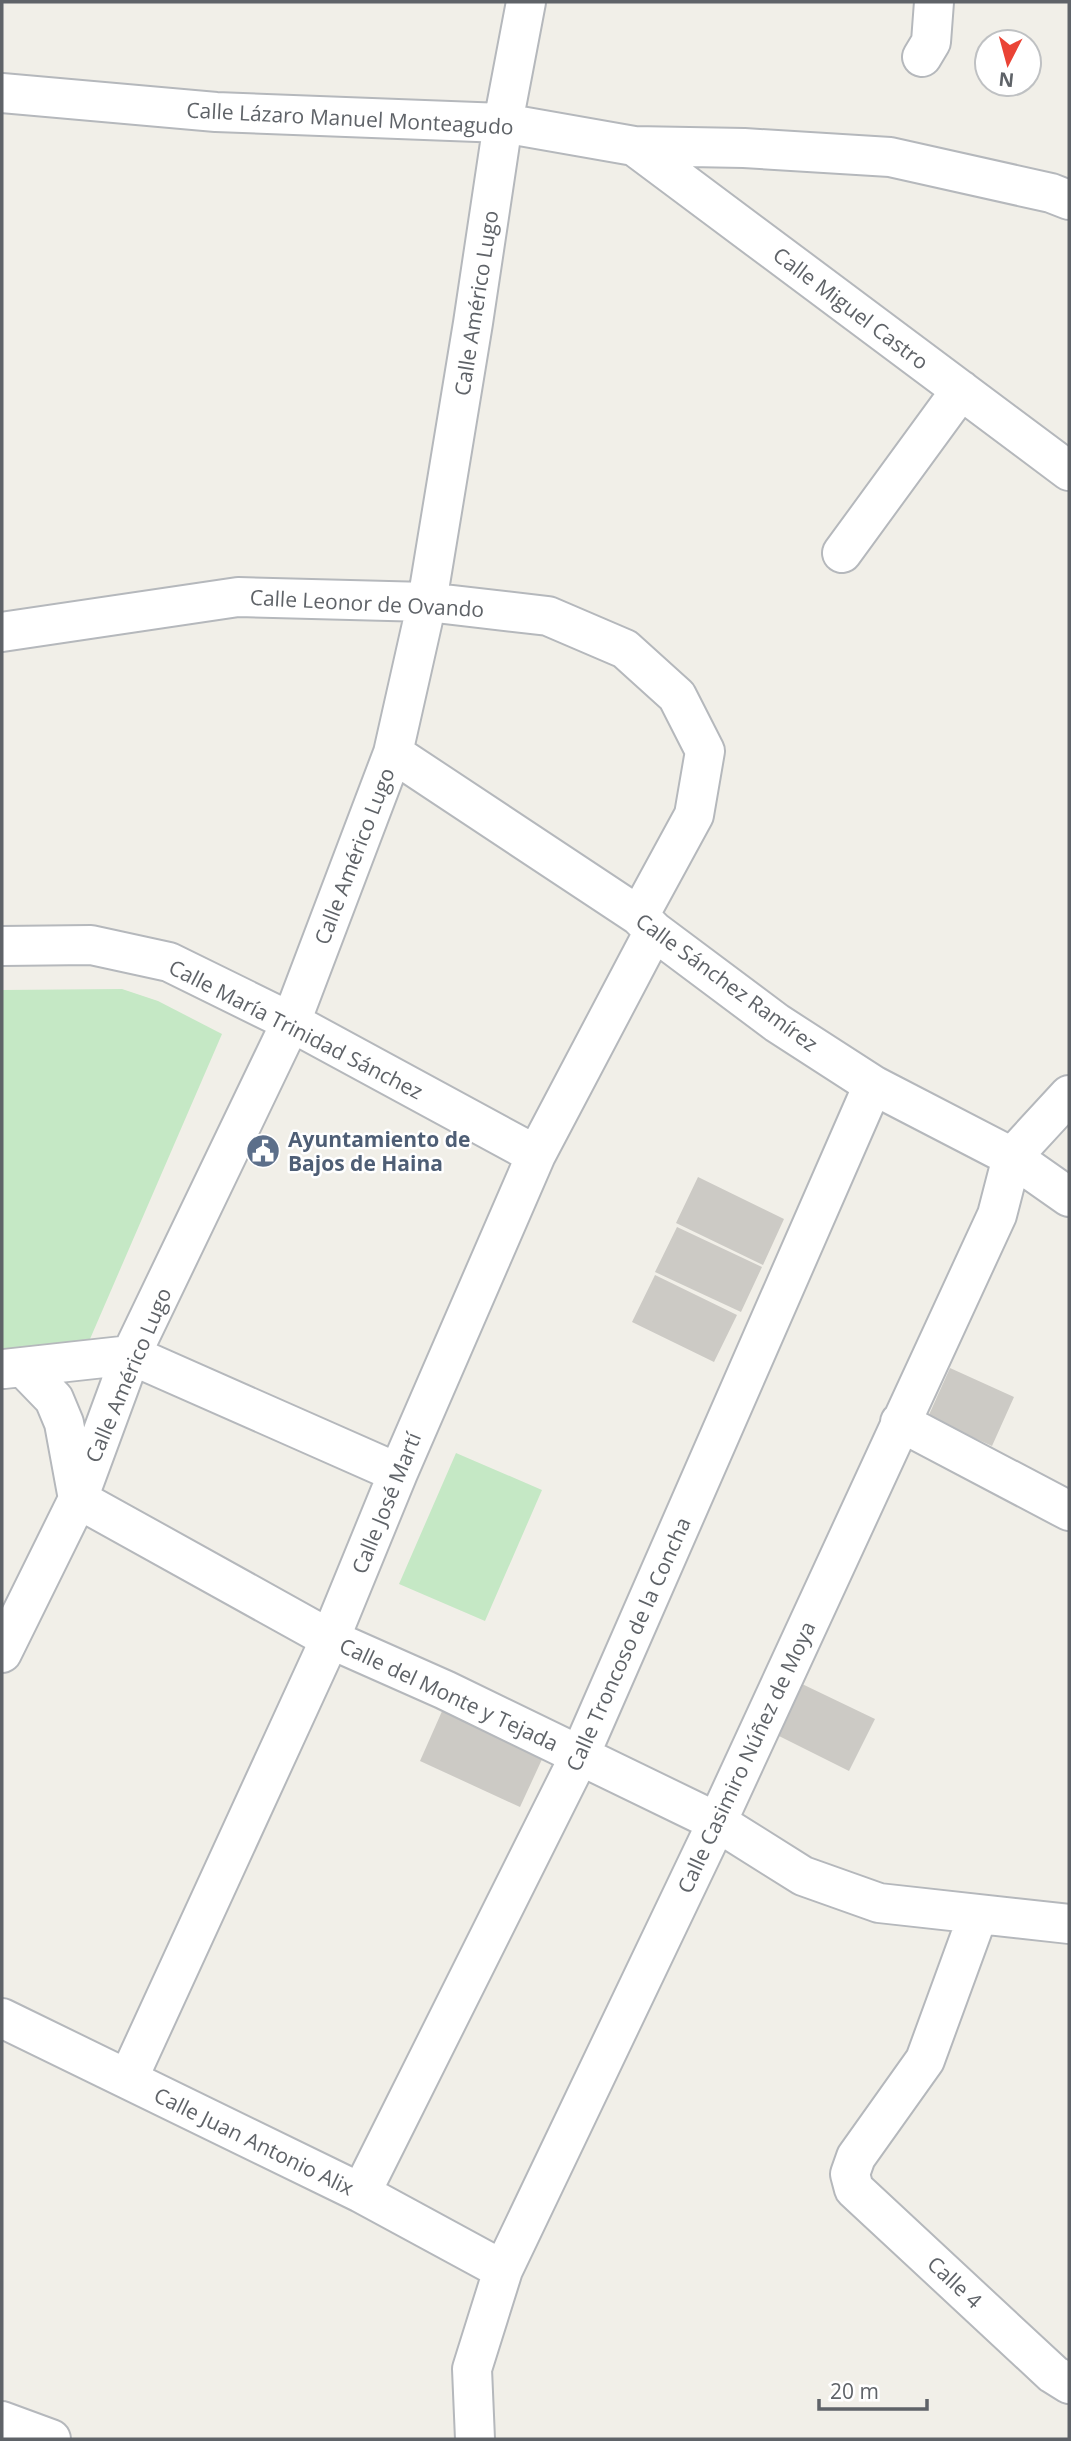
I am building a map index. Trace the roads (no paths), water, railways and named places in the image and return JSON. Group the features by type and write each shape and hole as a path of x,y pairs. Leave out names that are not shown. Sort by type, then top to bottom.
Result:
{"street":[{"name":"Calle Américo Lugo","path":"2,1653 78,1499 131,1355 291,1022 394,753 427,602 503,123 526,2"},
{"path":"922,57 930,43 934,2"},
{"name":"Calle Lázaro Manuel Monteagudo","path":"2,93 216,112 503,123 634,146 744,148 890,158 1051,193 1069,200"},
{"name":"Calle Miguel Castro","path":"634,146 1069,471"},
{"path":"842,553 961,390"},
{"name":"Calle Leonor de Ovando","path":"2,632 238,597 427,602 548,616 625,649 677,696 705,751 694,815 647,924"},
{"name":"Calle Sánchez Ramírez","path":"394,753 647,924 777,1023 873,1085 1012,1157 1069,1197"},
{"name":"Calle José Martí","path":"128,2079 330,1639 398,1473 536,1155 647,924"},
{"name":"Calle María Trinidad Sánchez","path":"2,946 91,945 169,962 291,1022 536,1155"},
{"name":"Calle Troncoso de la Concha","path":"361,2193 580,1755 873,1085"},
{"name":"Calle Casimiro Núñez de Moya","path":"475,2439 472,2370 503,2270 717,1822 997,1215 1012,1157 1069,1095"},
{"path":"13,1368 131,1355 398,1473"},
{"path":"13,1368 54,1399 64,1423 78,1499"},
{"path":"900,1422 1069,1511"},
{"name":"Calle del Monte y Tejada","path":"78,1499 330,1639 717,1822 803,1876 879,1903 1069,1924"},
{"name":"Calle 4","path":"978,1915 925,2060 856,2157 850,2174 854,2189 1053,2374 1069,2384"},
{"name":"Calle Juan Antonio Alix","path":"2,2018 361,2193 503,2270"},
{"path":"2,2421 51,2439"}],"place":[{"name":"Ayuntamiento de Bajos de Haina","path":"263,1151"}]}
